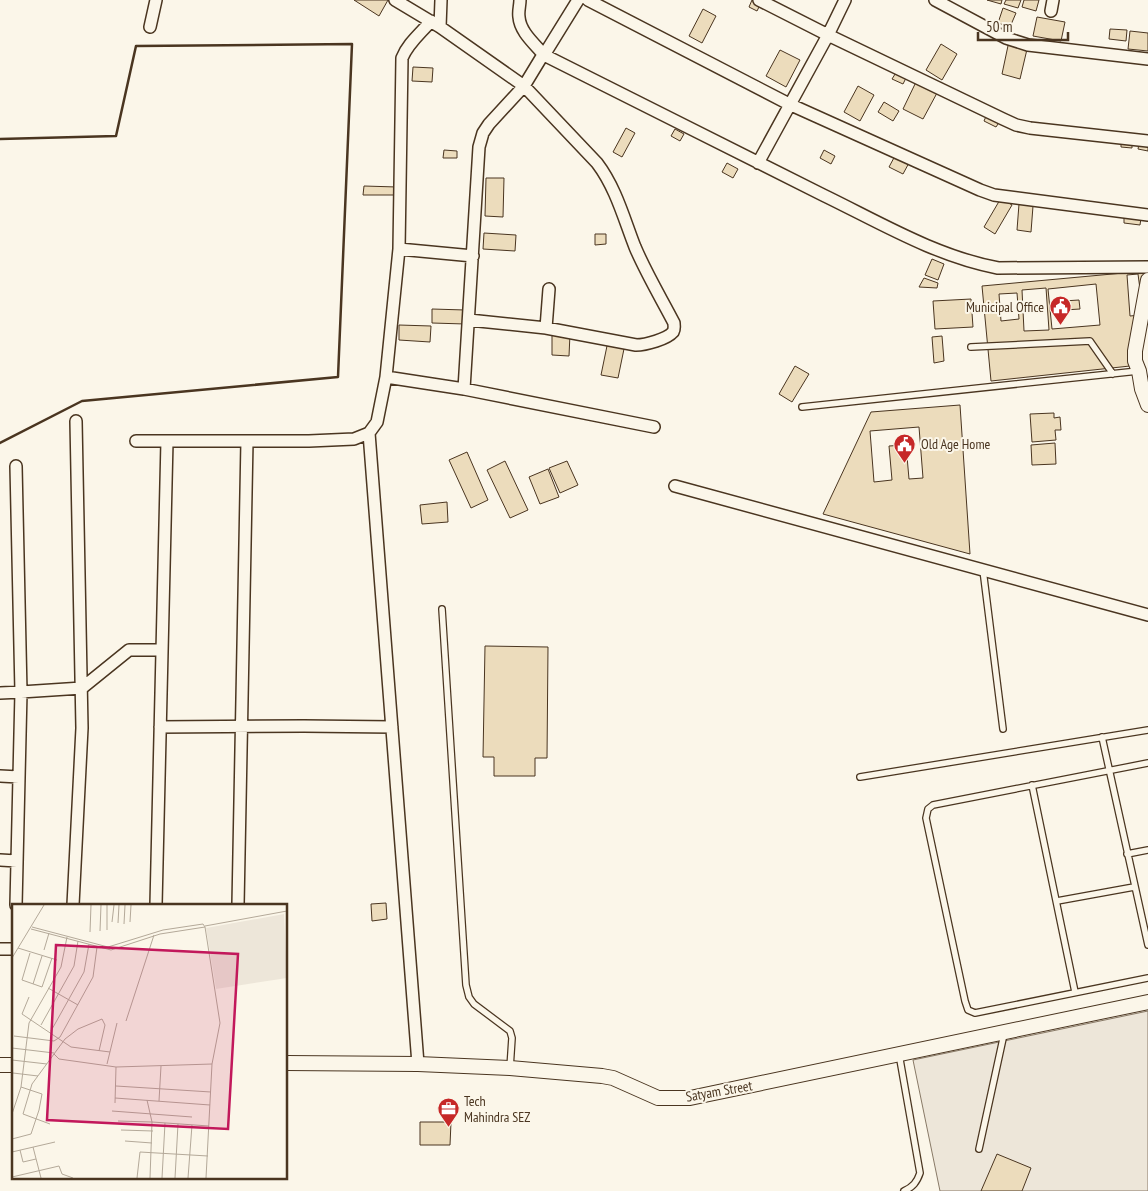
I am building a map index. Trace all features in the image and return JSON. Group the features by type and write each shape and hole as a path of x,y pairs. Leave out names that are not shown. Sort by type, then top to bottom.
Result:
{"street":[{"path":"150,27 156,0"},
{"path":"394,0 436,24 524,86 605,173 640,258 675,327 671,334 651,343 636,345 546,328 469,320"},
{"path":"136,441 309,441 354,439 369,433 377,422 386,377 399,249 402,58 410,44 436,24 441,0"},
{"path":"520,0 520,24 544,55 931,248 981,265 998,268 1148,267"},
{"path":"464,389 479,146 483,133 489,124 524,86 578,0"},
{"path":"588,0 790,104 980,190 994,195 1148,215"},
{"path":"759,0 828,35 1016,124 1030,128 1148,141"},
{"path":"758,163 845,0"},
{"path":"935,0 1010,40 1028,44 1148,59"},
{"path":"399,249 473,256"},
{"path":"1148,280 1135,350 1135,362 1144,370 1142,389 1148,405"},
{"path":"546,328 549,289"},
{"path":"386,377 464,389 654,427"},
{"path":"72,904 82,728 76,421"},
{"path":"369,433 418,1064"},
{"path":"156,904 167,441"},
{"path":"238,904 247,441"},
{"path":"16,466 21,692 16,904"},
{"path":"676,486 1148,615"},
{"path":"0,693 82,688 129,650 162,650"},
{"path":"160,727 392,727"},
{"path":"0,776 19,777"},
{"path":"0,860 17,861"},
{"name":"Satyam Street","path":"288,1063 418,1064 510,1068 602,1076 613,1078 658,1098 690,1098 1148,1002"}],"lane":[{"path":"971,347 1090,341 1113,374"},
{"path":"802,407 1144,370"},
{"path":"983,570 1003,729"},
{"path":"442,609 466,985 469,997 474,1004 510,1031 512,1038 510,1068"},
{"path":"860,777 1148,730"},
{"path":"1102,737 1148,944"},
{"path":"1148,763 933,805 928,809 926,818 968,1010 975,1013 1148,978"},
{"path":"1032,785 1075,992"},
{"path":"1127,854 1148,850"},
{"path":"1057,901 1134,887"},
{"path":"979,1149 1004,1032"},
{"path":"899,1054 920,1173 912,1187 904,1191"}],"shaded area":[{"path":"1148,1011 1148,1191 940,1191 913,1060"}],"building":[{"path":"354,0 388,0 379,16"},
{"path":"752,0 757,0 761,3 757,11 749,7"},
{"path":"987,0 1002,0 1001,4"},
{"path":"1006,0 1021,0 1018,8 1004,4"},
{"path":"1024,0 1039,0 1036,11 1022,7"},
{"path":"1003,8 1016,13 1010,27 998,23"},
{"path":"703,9 716,16 702,43 689,36"},
{"path":"1037,17 1065,22 1061,41 1033,36"},
{"path":"1110,29 1127,30 1126,41 1109,39"},
{"path":"1130,31 1148,33 1148,51 1128,49"},
{"path":"1009,41 1028,45 1020,79 1002,74"},
{"path":"941,44 957,54 942,80 926,70"},
{"path":"780,50 800,60 786,87 766,76"},
{"path":"413,67 433,68 432,82 412,81"},
{"path":"897,71 907,76 903,84 892,79"},
{"path":"916,82 937,93 923,119 903,109"},
{"path":"858,86 874,95 860,121 844,112"},
{"path":"884,102 899,111 893,121 878,112"},
{"path":"987,114 1000,121 996,127 984,121"},
{"path":"626,128 635,133 622,157 613,152"},
{"path":"675,129 684,134 680,141 671,136"},
{"path":"1121,142 1132,142 1132,148 1121,147"},
{"path":"1139,144 1148,145 1148,151 1138,149"},
{"path":"444,150 457,151 457,158 443,158"},
{"path":"824,150 835,156 831,164 820,158"},
{"path":"896,154 910,161 903,174 889,167"},
{"path":"727,163 738,169 733,178 722,172"},
{"path":"486,178 504,178 503,217 485,216"},
{"path":"364,186 397,187 397,195 363,195"},
{"path":"1001,198 1012,205 995,234 984,227"},
{"path":"1019,204 1033,206 1031,232 1017,230"},
{"path":"1124,217 1141,218 1140,225 1124,223"},
{"path":"484,233 516,235 515,251 483,249"},
{"path":"595,234 606,234 606,244 595,245"},
{"path":"932,259 944,264 938,280 925,275"},
{"name":"Municipal Office","path":"1145,271 1130,355 1130,366 991,381 982,286"},
{"path":"1138,274 1141,315 1130,316 1127,275"},
{"path":"924,278 938,283 937,288 919,287"},
{"path":"1096,284 1100,325 1052,329 1048,289","holes":["1079,300 1080,309 1064,310 1063,301"]},
{"path":"1046,288 1049,330 1024,331 1022,290"},
{"path":"1017,293 1019,319 1001,321 999,294"},
{"path":"971,299 973,327 935,329 933,301"},
{"path":"432,309 465,310 465,324 432,323"},
{"path":"399,325 431,326 430,342 399,340"},
{"path":"552,334 570,334 569,356 552,355"},
{"path":"942,336 944,361 934,363 932,337"},
{"path":"608,341 625,344 618,378 601,375"},
{"path":"795,366 809,374 792,402 779,394"},
{"name":"Old Age Home","path":"960,405 970,554 823,514 871,412"},
{"path":"1054,413 1054,418 1060,417 1061,430 1055,430 1056,440 1032,442 1030,414"},
{"path":"919,427 923,478 909,479 906,445 889,446 892,480 874,482 870,431"},
{"path":"1055,443 1056,464 1032,465 1031,445"},
{"path":"467,452 488,500 471,508 449,460"},
{"path":"505,461 528,510 510,518 487,470"},
{"path":"567,461 578,485 560,493 549,468"},
{"path":"548,469 559,497 540,504 529,477"},
{"path":"447,502 448,522 422,524 420,505"},
{"path":"485,646 548,647 547,758 535,758 535,776 494,776 494,757 483,757"},
{"path":"386,903 387,919 372,921 371,904"},
{"path":"420,1122 451,1122 450,1145 420,1145"},
{"path":"997,1154 1031,1168 1022,1191 981,1191"}],"wall":[{"path":"0,139 116,136 136,46 352,44 338,377 82,401 0,443"}],"place":[{"name":"Municipal Office","path":"1060,326"},
{"name":"Old Age Home","path":"905,463"},
{"name":"Tech Mahindra SEZ","path":"448,1128"}]}
